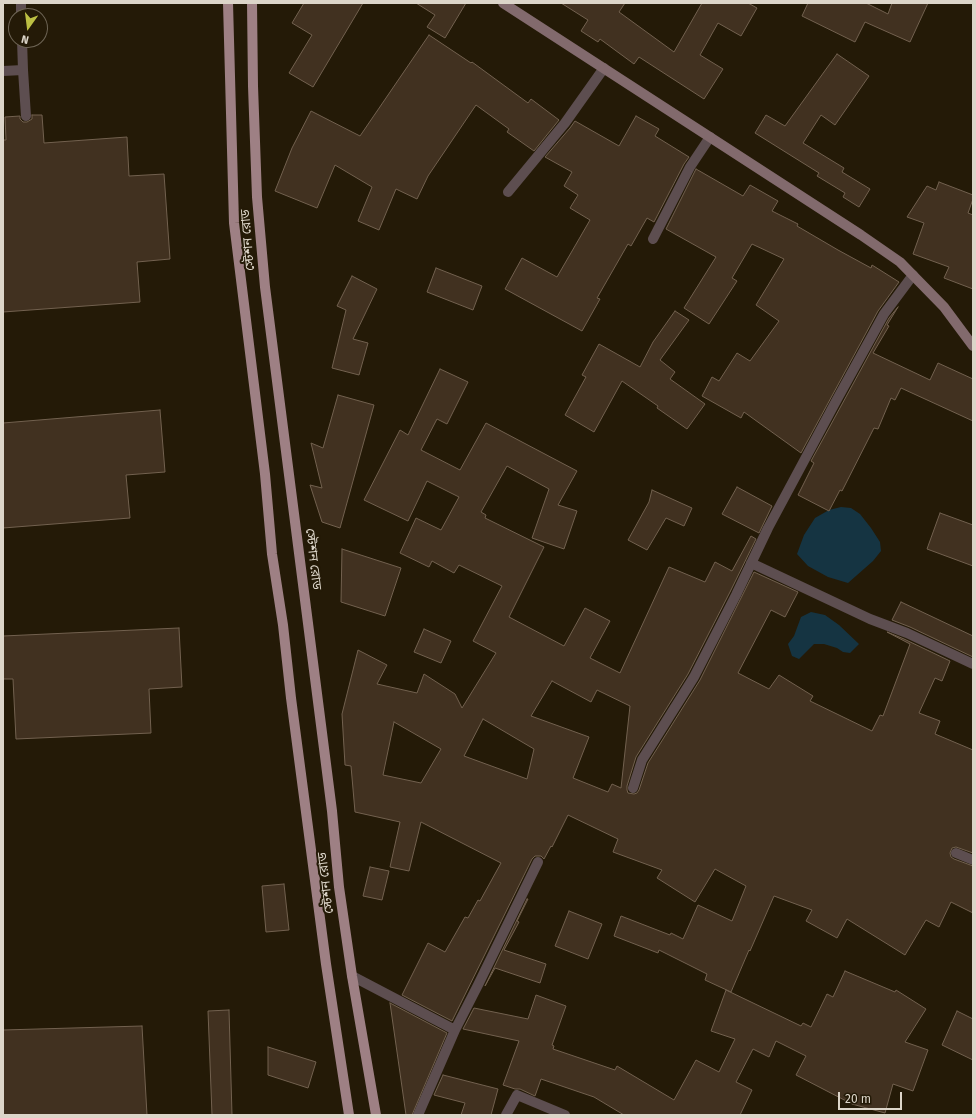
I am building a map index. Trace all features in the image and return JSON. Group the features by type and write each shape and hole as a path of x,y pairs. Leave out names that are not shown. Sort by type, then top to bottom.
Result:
{"main road":[{"name":"স্টেশন রোড","path":"228,3 234,223 265,474 272,554 283,625 291,698 326,964 349,1115"},
{"name":"স্টেশন রোড","path":"252,3 257,197 264,287 332,811 339,887 352,976 376,1115"},
{"path":"503,3 900,262 944,307 973,346"}],"street":[{"path":"22,48 26,116"},
{"path":"508,192 565,123 604,68"},
{"path":"3,71 23,70"},
{"path":"653,239 690,167 710,137"},
{"path":"633,788 642,760 694,677 768,528 835,403 884,314 913,275"},
{"path":"751,564 870,619 907,633 973,664"},
{"path":"956,853 973,860"},
{"path":"418,1115 455,1030 538,862"},
{"path":"352,976 455,1030"},
{"path":"506,1115 517,1095 565,1115"}],"water":[{"path":"841,507 851,508 860,514 880,542 881,551 873,561 848,583 828,577 808,566 797,554 804,535 815,518 829,510"},
{"path":"811,612 825,615 839,625 859,644 850,653 843,652 837,648 824,644 814,644 799,659 792,656 788,644 794,636 801,617"}],"building":[{"path":"304,3 363,3 313,87 289,73 312,35 292,23"},
{"path":"416,3 466,3 445,38 427,27 435,15"},
{"path":"561,3 625,3 619,12 674,52 702,3 748,3 757,8 741,36 718,23 700,55 723,69 704,99 639,57 634,64 600,39 598,42 581,31 588,20"},
{"path":"808,3 866,3 888,14 892,3 928,3 910,42 865,22 855,42 802,16"},
{"path":"429,35 471,63 472,62 528,103 531,99 559,120 534,151 507,132 509,129 476,105 428,176 417,199 396,189 379,230 358,221 372,187 335,165 317,208 275,191 292,148 311,111 360,136"},
{"path":"837,54 869,76 835,125 821,115 803,143 844,168 842,172 870,189 859,207 843,197 845,193 817,176 819,173 755,133 766,115 785,126"},
{"path":"32,115 42,115 44,143 127,137 129,176 164,174 170,259 137,262 140,302 3,312 3,140 6,140 5,117 20,116 20,119 23,122 27,122 32,119"},
{"path":"636,116 659,129 655,136 689,157 654,222 647,218 631,246 628,244 597,298 600,299 582,331 505,289 522,258 557,277 590,220 570,208 578,195 564,186 572,172 545,157 575,121 619,146"},
{"path":"696,169 743,196 750,185 778,201 772,211 798,224 797,226 838,250 871,268 872,265 899,282 878,311 801,453 744,412 741,418 702,396 712,377 719,381 737,353 750,361 779,321 756,305 784,259 752,244 732,278 737,281 709,324 684,308 716,257 666,229"},
{"path":"939,182 973,195 968,213 973,215 973,289 944,278 949,267 913,254 924,223 907,217 927,186 936,190"},
{"path":"436,268 482,286 473,310 427,292"},
{"path":"352,276 377,289 353,339 368,343 359,375 332,368 346,310 337,306"},
{"path":"898,307 873,353 930,380 938,363 973,379 973,421 901,388 895,400 891,398 878,429 874,428 842,491 840,490 829,511 798,495 814,463 811,461 889,318"},
{"path":"675,311 689,320 660,360 675,372 670,379 705,404 687,429 657,408 658,406 622,381 594,432 565,415 586,377 582,375 599,344 640,367 653,342"},
{"path":"440,369 468,382 447,424 437,419 421,450 460,470 486,423 577,471 558,505 577,511 564,549 532,538 549,489 507,466 481,512 486,515 485,518 544,547 509,617 564,646 585,608 610,621 590,658 620,673 669,567 705,582 715,562 732,571 751,536 756,539 688,674 636,757 627,786 628,793 634,794 639,790 648,763 700,680 754,572 798,592 785,617 771,610 738,673 769,689 779,675 813,696 810,701 872,731 880,715 883,716 910,644 887,632 950,661 942,681 935,678 919,713 940,721 935,734 973,750 973,853 956,847 952,848 950,853 951,857 954,859 973,866 973,913 951,902 939,927 926,920 905,955 847,919 837,938 806,921 812,910 774,896 731,992 705,980 707,974 659,950 658,953 614,936 621,916 670,935 671,933 683,939 698,905 732,921 746,886 715,869 695,902 657,878 662,870 613,852 618,839 568,815 552,847 551,846 544,859 541,856 535,856 532,859 452,1021 402,995 428,943 445,952 465,917 468,918 478,900 480,901 501,863 421,822 409,871 390,867 400,822 355,812 351,766 345,765 342,714 358,650 387,665 377,684 417,693 424,674 455,694 462,708 496,653 473,641 502,586 459,565 454,573 432,561 429,567 400,553 416,518 441,530 459,497 427,481 408,521 364,500 400,430 408,435","holes":["552,681 591,702 597,690 630,706 621,788 612,784 608,792 573,778 589,737 531,716","483,719 534,749 527,779 464,756","394,722 441,749 421,783 383,775"]},
{"path":"338,395 374,405 340,528 322,522 310,485 322,488 311,443 323,448"},
{"path":"160,410 165,472 126,475 130,518 3,528 3,423"},
{"path":"737,487 772,506 759,533 722,514"},
{"path":"652,490 692,508 684,526 666,518 647,550 628,540 649,502"},
{"path":"940,513 973,525 973,566 927,549"},
{"path":"342,549 401,568 385,616 341,602"},
{"path":"901,602 973,636 973,657 892,620"},
{"path":"179,628 182,687 149,689 151,733 16,739 13,679 3,679 3,636"},
{"path":"424,629 451,641 441,663 414,652"},
{"path":"370,867 389,871 382,900 363,896"},
{"path":"284,884 289,930 266,932 262,886"},
{"path":"527,899 517,921 519,922 504,950 546,964 540,983 495,968 485,986"},
{"path":"569,911 602,924 588,959 555,946"},
{"path":"845,971 895,992 896,990 926,1009 905,1042 928,1050 913,1091 893,1084 885,1113 852,1104 796,1075 806,1056 776,1041 769,1057 753,1049 736,1082 752,1090 740,1115 624,1115 594,1097 541,1079 535,1096 520,1089 503,1085 519,1041 463,1029 474,1008 528,1019 536,995 566,1006 552,1045 554,1046 553,1049 615,1070 617,1066 674,1100 696,1060 719,1072 735,1039 711,1031 726,990 801,1026 803,1023 811,1027 827,994 833,997"},
{"path":"390,1003 447,1033 412,1115 406,1115"},
{"path":"229,1010 232,1115 212,1115 208,1011"},
{"path":"957,1011 973,1019 973,1060 942,1045"},
{"path":"142,1026 147,1115 3,1115 3,1030"},
{"path":"268,1047 316,1062 308,1088 268,1075"},
{"path":"443,1075 498,1089 491,1115 461,1115 465,1103 434,1095"}]}
